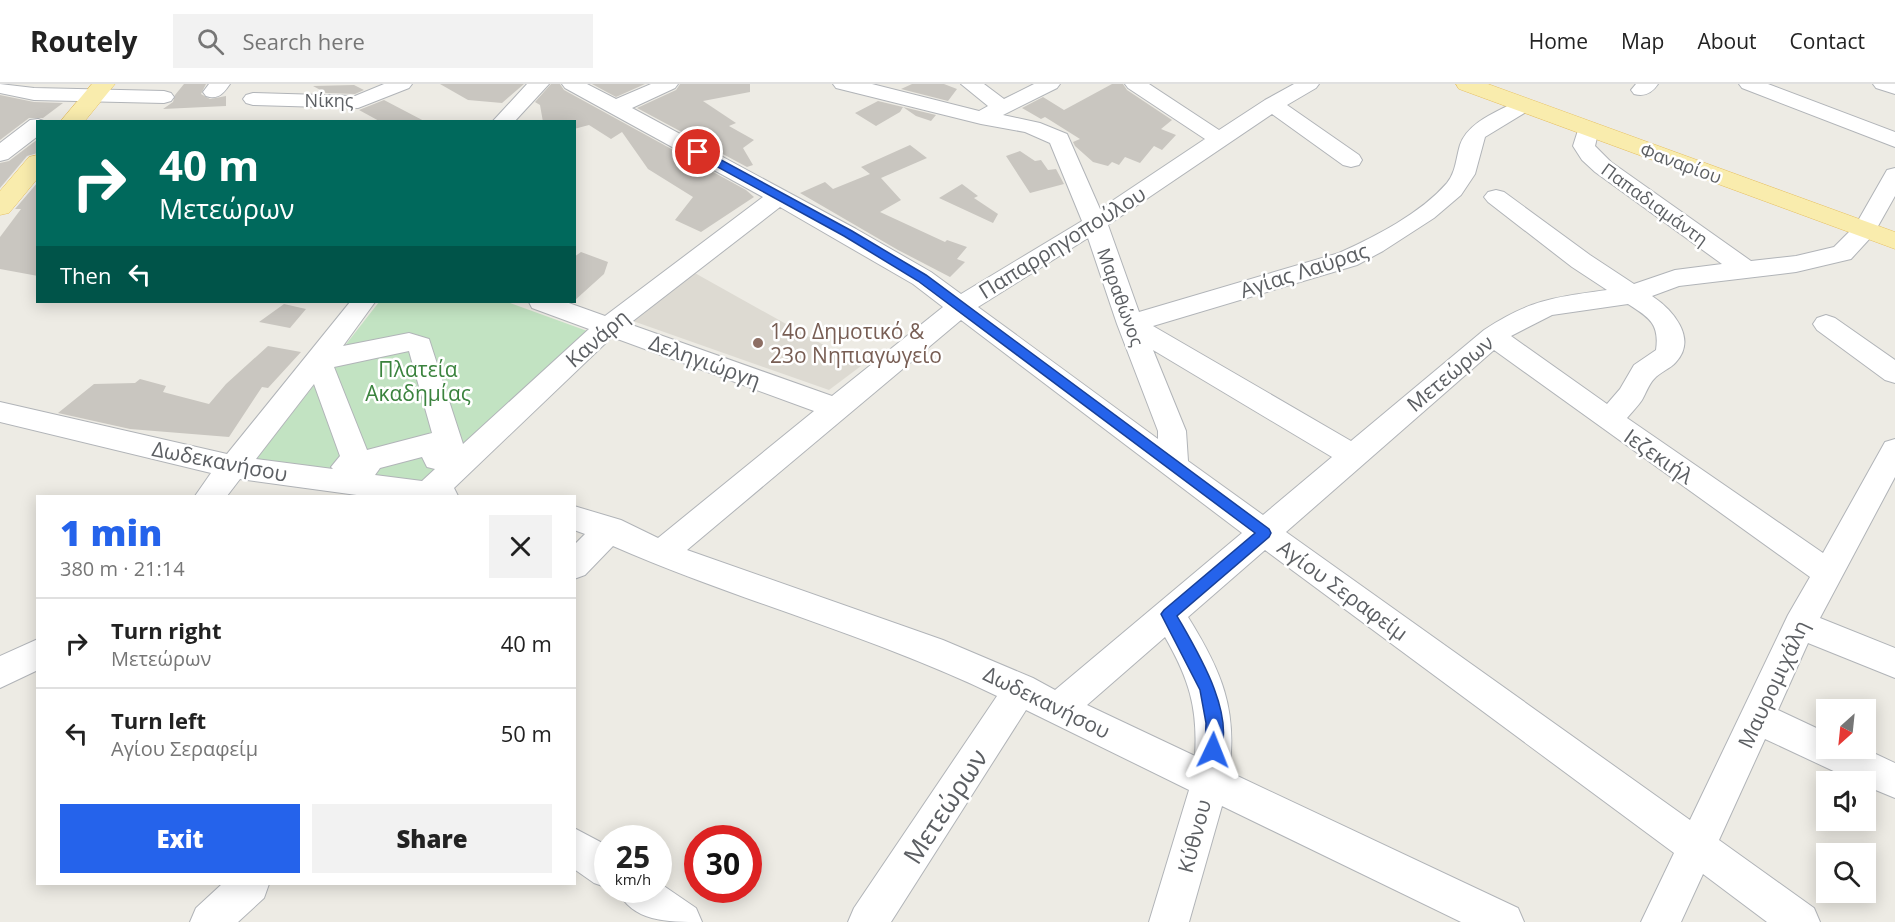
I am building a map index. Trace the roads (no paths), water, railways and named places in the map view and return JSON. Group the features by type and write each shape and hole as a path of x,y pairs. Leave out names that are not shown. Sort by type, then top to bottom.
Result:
{"main road":[{"name":"Φαναρίου","path":"1467,84 1895,241"},
{"path":"72,120 91,92"},
{"path":"0,207 36,164"}],"street":[{"name":"Νίκης","path":"254,99 358,102 402,84"},
{"path":"504,120 539,84"},
{"name":"Αγίου Σεραφείμ","path":"572,84 888,257 961,306 1264,533 1800,922"},
{"path":"616,107 668,84"},
{"name":"Μαραθώνος","path":"843,84 992,113 1059,139 1095,223 1130,324 1172,431 1174,464"},
{"path":"971,84 992,113 1050,84"},
{"path":"1135,84 1219,139"},
{"name":"Παπαρρηγοπούλου","path":"661,554 961,306 1095,223 1272,104 1309,84"},
{"path":"1749,84 1895,140"},
{"path":"1883,84 1895,88"},
{"path":"0,87 34,94 91,92 164,98"},
{"path":"45,120 91,92"},
{"path":"1272,104 1351,160"},
{"name":"Αγίας Λαύρας","path":"1130,324 1348,259 1380,244 1451,193 1468,167 1477,132 1524,105"},
{"path":"0,154 36,127"},
{"name":"Παπαδιαμάντη","path":"1588,129 1584,146 1603,167 1745,269"},
{"name":"Μετεώρων","path":"1059,708 1493,336 1514,322 1547,307 1629,295 1675,278 1796,264 1842,253 1865,230 1895,175"},
{"name":"Κανάρη","path":"435,495 608,326 779,196"},
{"path":"1496,197 1664,318 1670,329 1670,349 1662,360 1639,379 1630,396 1609,420"},
{"path":"211,495 362,303"},
{"name":"Δεληγιώργη","path":"544,303 836,408"},
{"path":"1130,324 1353,456"},
{"path":"1826,324 1895,373"},
{"name":"Ιεζεκιήλ","path":"1493,336 1828,573"},
{"path":"410,342 420,345 450,447 437,459 431,444 370,460 361,471 346,467 356,459 321,367 325,359 410,342"},
{"name":"Δωδεκανήσου","path":"0,412 234,467 435,495"},
{"name":"Μαυρομιχάλη","path":"1661,922 1800,625 1895,450"},
{"name":"Δωδεκανήσου","path":"576,519 610,529 661,554 807,608 907,640 1021,689 1504,922"},
{"path":"576,564 610,529"},
{"name":"Κύθνου","path":"1168,922 1198,825 1209,780 1215,738 1212,705 1201,673 1169,614"},
{"path":"1800,625 1895,663"},
{"path":"0,673 36,654"},
{"name":"Μετεώρων","path":"868,922 1021,689"},
{"path":"1757,718 1895,781"},
{"path":"576,847 594,860"},
{"path":"210,922 249,885"},
{"path":"655,903 682,922"}],"place":[{"name":"14ο Δημοτικό & 23ο Νηπιαγωγείο","path":"758,343"}],"park label":[{"name":"Πλατεία Ακαδημίας","path":"418,381"}]}
